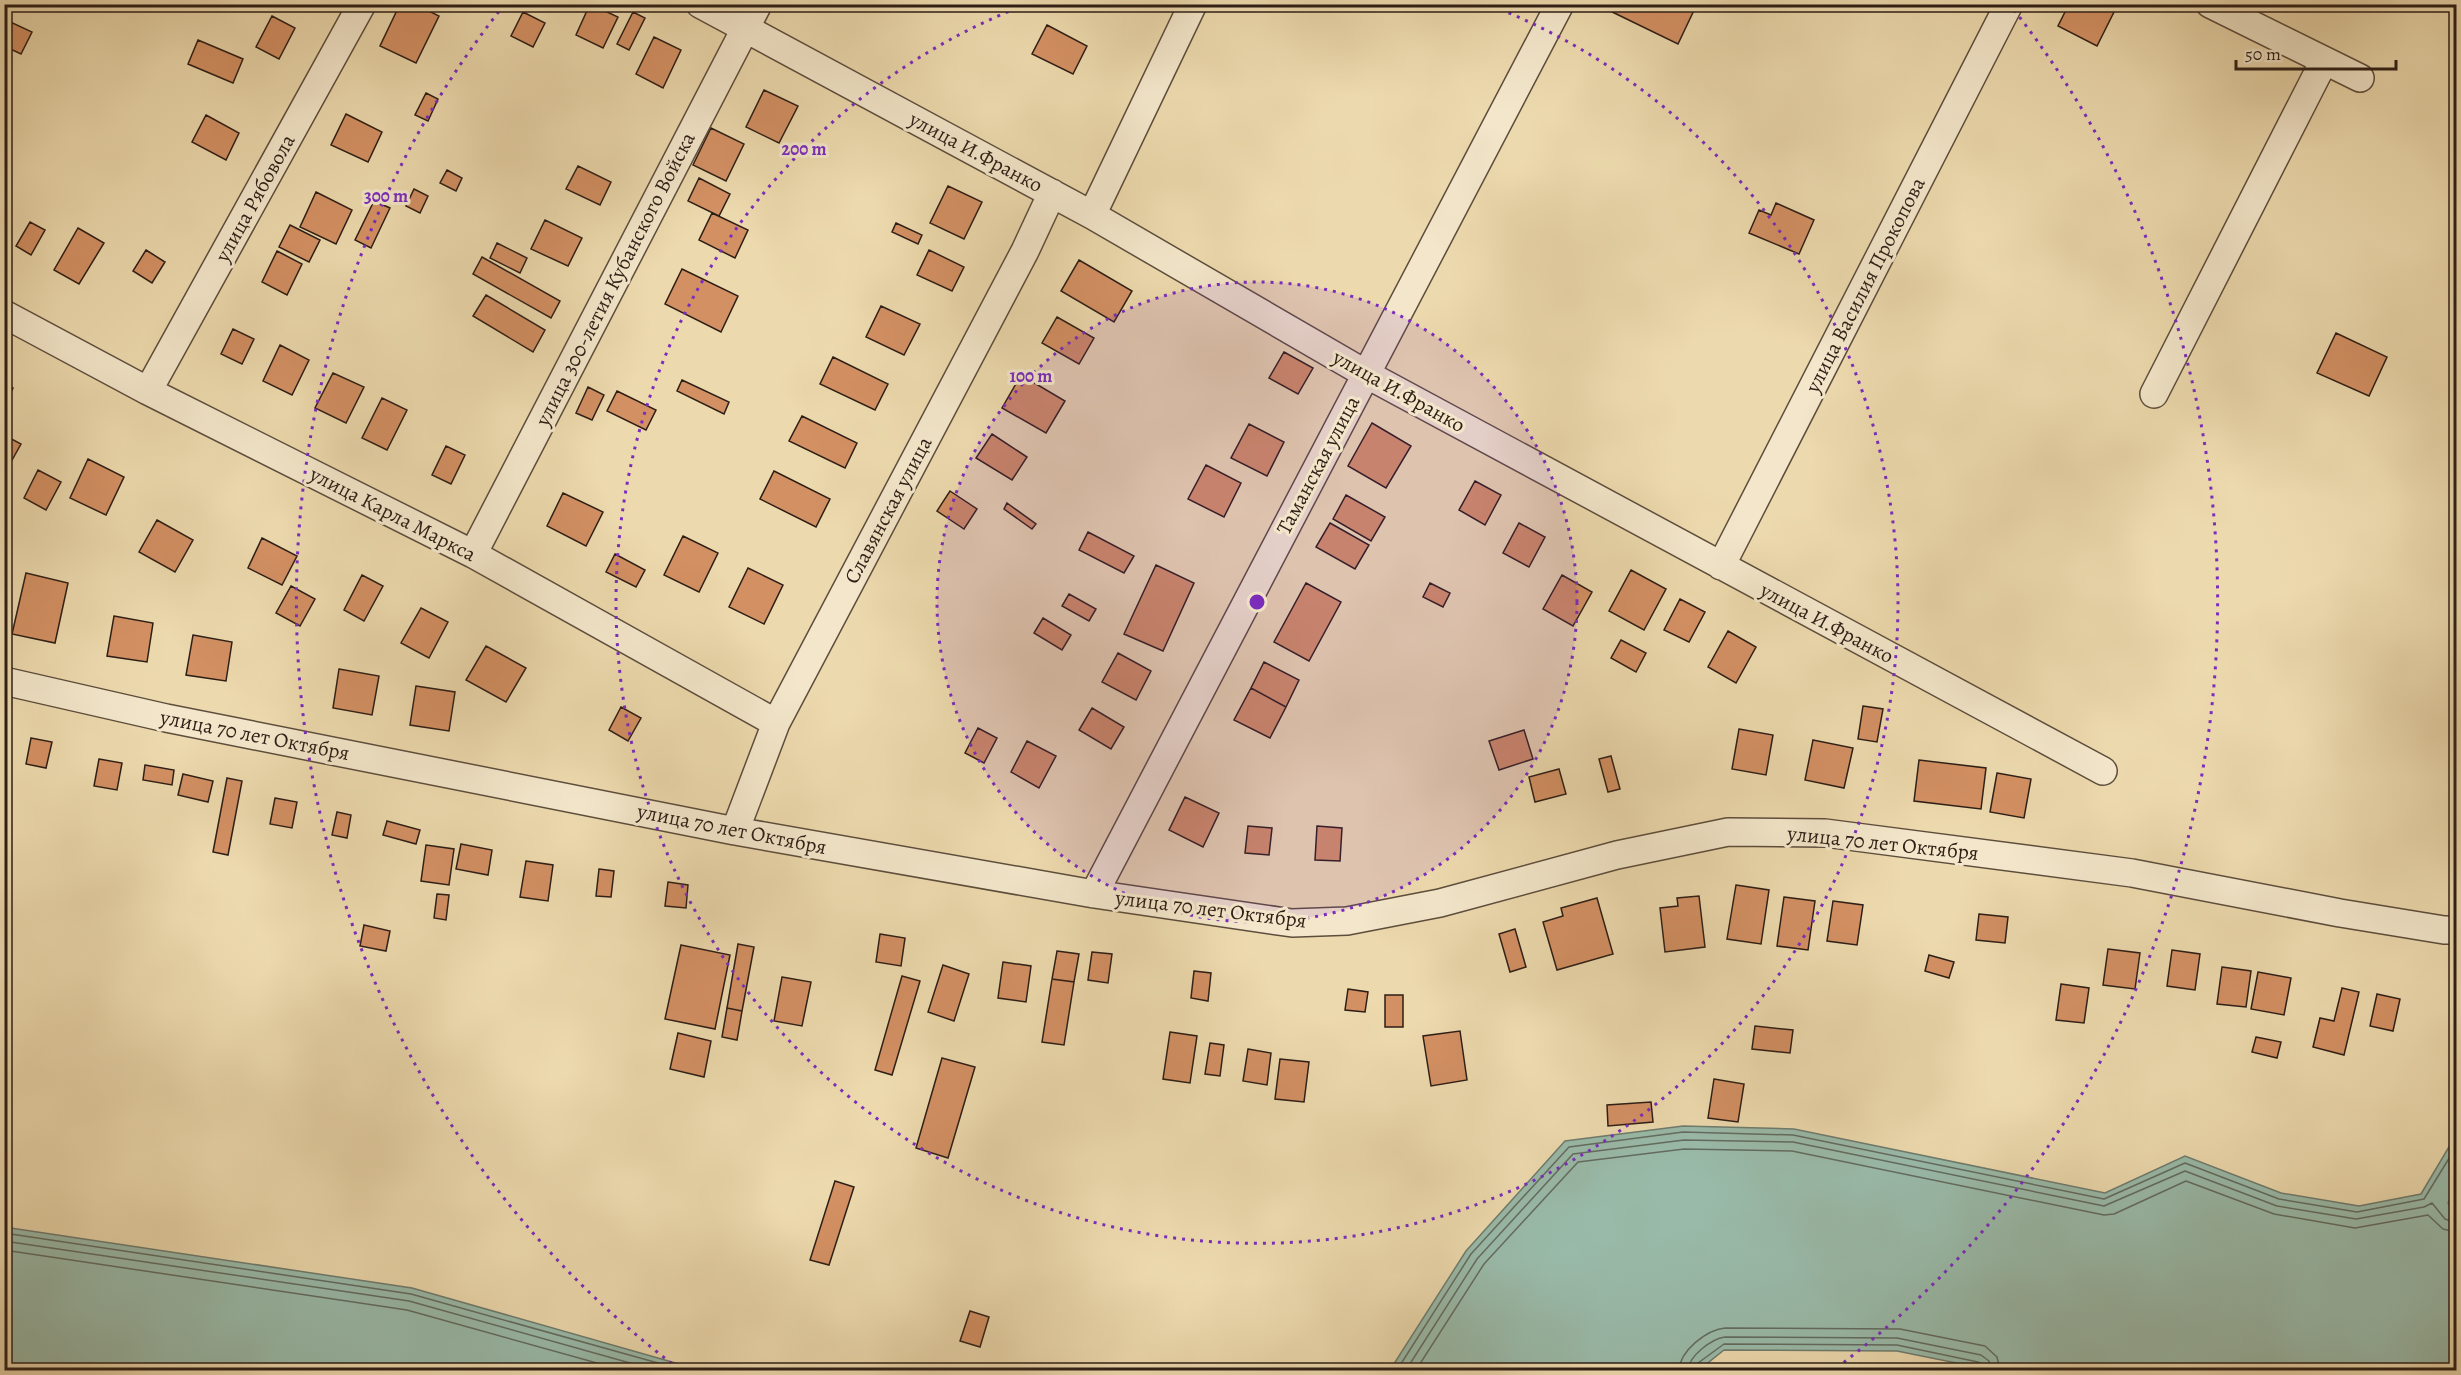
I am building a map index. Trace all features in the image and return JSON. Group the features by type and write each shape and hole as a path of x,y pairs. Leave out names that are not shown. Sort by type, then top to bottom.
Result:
{"street":[{"name":"улица Рябовола","path":"148,391 362,4"},
{"name":"улица И.Франко","path":"700,4 752,16 1366,374 2103,771"},
{"path":"1092,215 1193,4"},
{"name":"Таманская улица","path":"1094,894 1560,4"},
{"name":"улица Василия Прокопова","path":"1721,566 2009,4"},
{"path":"2210,4 2360,78"},
{"name":"улица 300-летия Кубанского Войска","path":"473,554 752,16"},
{"path":"2154,394 2324,61"},
{"name":"Славянская улица","path":"735,831 776,723 1019,262 1052,193"},
{"name":"улица Карла Маркса","path":"4,314 148,391 473,554 776,723"},
{"name":"улица 70 лет Октября","path":"4,681 166,718 735,831 1094,894 1292,923 1347,921 1440,903 1617,855 1728,832 1825,833 2132,873 2340,913 2444,930 2457,930"}],"water":[{"path":"1683,1126 1794,1129 2105,1193 2185,1156 2281,1193 2359,1206 2421,1194 2456,1135 2456,1186 2448,1203 2456,1211 2456,1370 1991,1370 1897,1351 1724,1350 1699,1370 1390,1370 1466,1251 1565,1141"},
{"path":"4,1227 412,1288 700,1370 5,1370"}],"building":[{"path":"400,4 415,4 439,16 416,63 380,46"},
{"path":"590,4 618,17 603,48 576,35"},
{"path":"1603,4 1693,4 1696,6 1678,44 1602,7"},
{"path":"2069,4 2105,4 2115,10 2097,46 2058,26"},
{"path":"523,12 545,23 533,47 511,36"},
{"path":"633,12 645,18 629,50 617,44"},
{"path":"272,16 295,28 279,59 256,47"},
{"path":"4,19 32,32 21,54 4,46"},
{"path":"1047,25 1087,46 1073,74 1032,54"},
{"path":"654,37 681,50 663,88 636,74"},
{"path":"198,40 243,59 233,83 188,64"},
{"path":"764,90 798,106 779,143 746,127"},
{"path":"426,93 438,99 428,121 415,115"},
{"path":"346,114 382,132 368,162 331,145"},
{"path":"206,115 239,133 226,160 192,142"},
{"path":"711,128 744,144 726,181 693,165"},
{"path":"578,166 611,182 600,205 566,189"},
{"path":"447,170 462,178 456,191 440,183"},
{"path":"699,178 730,194 719,216 688,201"},
{"path":"948,186 982,202 964,239 930,223"},
{"path":"414,189 428,196 420,213 406,206"},
{"path":"316,192 352,210 336,244 300,227"},
{"path":"374,201 390,208 371,248 355,240"},
{"path":"1776,203 1814,220 1799,254 1749,233 1759,210 1771,215"},
{"path":"712,213 748,230 735,258 699,240"},
{"path":"545,220 582,238 568,266 531,249"},
{"path":"30,222 45,230 31,255 16,246"},
{"path":"896,223 922,235 918,244 892,232"},
{"path":"290,225 320,240 309,262 279,247"},
{"path":"78,228 104,243 79,284 54,270"},
{"path":"497,243 527,258 520,273 490,258"},
{"path":"146,250 165,262 152,283 133,271"},
{"path":"929,250 964,267 952,291 917,275"},
{"path":"277,251 302,264 287,295 262,282"},
{"path":"482,257 560,301 551,318 473,274"},
{"path":"1079,260 1132,291 1114,322 1061,291"},
{"path":"682,269 738,296 721,332 665,304"},
{"path":"486,295 545,330 533,352 473,316"},
{"path":"881,306 920,324 904,355 866,337"},
{"path":"1057,317 1094,338 1079,364 1042,343"},
{"path":"233,329 254,339 242,364 221,354"},
{"path":"2336,333 2387,357 2369,396 2317,373"},
{"path":"280,345 309,360 292,395 263,381"},
{"path":"1284,352 1313,368 1298,394 1269,378"},
{"path":"833,357 888,384 875,410 820,384"},
{"path":"333,373 364,387 346,423 315,408"},
{"path":"1021,375 1065,401 1046,433 1002,408"},
{"path":"682,380 729,402 724,414 677,391"},
{"path":"4,384 13,388 4,406"},
{"path":"588,387 604,395 592,420 576,413"},
{"path":"617,391 656,410 646,430 607,411"},
{"path":"382,398 407,410 387,450 362,438"},
{"path":"802,416 857,443 845,468 789,441"},
{"path":"1372,423 1411,446 1386,488 1348,466"},
{"path":"1249,424 1284,442 1267,476 1231,458"},
{"path":"992,434 1027,457 1012,480 976,458"},
{"path":"4,435 21,444 7,469 4,467"},
{"path":"446,446 465,455 451,484 432,475"},
{"path":"88,459 124,477 106,515 70,498"},
{"path":"1206,465 1241,483 1224,517 1188,499"},
{"path":"38,470 61,482 46,510 24,498"},
{"path":"774,471 830,499 816,527 760,499"},
{"path":"1475,481 1501,495 1485,525 1459,510"},
{"path":"950,491 977,509 964,529 937,511"},
{"path":"563,493 603,512 586,546 547,526"},
{"path":"1346,495 1385,517 1371,541 1333,519"},
{"path":"1007,503 1036,524 1032,529 1004,509"},
{"path":"157,520 193,540 175,572 139,552"},
{"path":"1330,523 1369,545 1355,569 1316,547"},
{"path":"1519,523 1545,537 1529,567 1503,553"},
{"path":"1088,532 1134,556 1124,573 1079,550"},
{"path":"683,536 718,553 699,592 664,575"},
{"path":"262,538 297,556 282,585 248,568"},
{"path":"615,554 645,570 636,587 606,572"},
{"path":"1156,565 1194,583 1163,651 1124,634"},
{"path":"748,568 783,585 764,624 729,607"},
{"path":"1631,570 1666,589 1644,630 1609,611"},
{"path":"26,573 68,583 55,643 12,634"},
{"path":"362,575 383,586 364,621 344,610"},
{"path":"1562,575 1592,592 1573,626 1543,609"},
{"path":"1306,583 1341,602 1309,661 1274,642"},
{"path":"1430,583 1450,593 1443,607 1423,597"},
{"path":"291,586 315,599 300,626 276,613"},
{"path":"1069,594 1096,609 1089,621 1062,606"},
{"path":"1680,599 1705,612 1689,642 1664,630"},
{"path":"421,608 448,622 429,658 401,643"},
{"path":"114,616 153,623 147,662 107,656"},
{"path":"1043,618 1071,635 1062,650 1034,633"},
{"path":"1728,631 1756,647 1736,683 1708,667"},
{"path":"193,635 232,642 226,681 186,675"},
{"path":"1621,640 1646,653 1636,672 1611,658"},
{"path":"486,646 526,668 506,702 466,680"},
{"path":"1118,653 1151,671 1136,700 1102,682"},
{"path":"1264,662 1299,680 1286,707 1251,688"},
{"path":"339,669 379,676 372,715 333,708"},
{"path":"416,686 455,692 449,731 410,725"},
{"path":"1251,688 1286,707 1270,738 1234,720"},
{"path":"1863,706 1883,709 1877,742 1858,739"},
{"path":"621,707 641,718 628,741 609,730"},
{"path":"1092,708 1124,727 1111,749 1079,730"},
{"path":"978,728 997,738 984,763 965,753"},
{"path":"1739,729 1773,735 1766,775 1732,769"},
{"path":"1524,730 1533,759 1499,770 1489,741"},
{"path":"31,738 52,742 46,768 26,764"},
{"path":"1813,740 1853,748 1844,788 1805,780"},
{"path":"1027,741 1056,756 1039,788 1011,772"},
{"path":"1611,756 1620,789 1608,792 1599,759"},
{"path":"99,759 122,763 117,790 94,786"},
{"path":"1919,760 1986,768 1981,809 1914,801"},
{"path":"145,765 174,770 172,785 143,780"},
{"path":"1559,769 1566,794 1535,802 1529,777"},
{"path":"1997,773 2031,779 2024,818 1990,812"},
{"path":"183,774 213,781 208,802 178,795"},
{"path":"227,778 242,781 228,855 213,852"},
{"path":"1185,797 1219,813 1203,847 1169,830"},
{"path":"275,798 297,802 292,828 270,824"},
{"path":"337,812 351,815 347,838 332,835"},
{"path":"387,821 420,830 416,844 383,835"},
{"path":"1248,826 1272,828 1269,855 1245,853"},
{"path":"1317,826 1342,828 1340,861 1315,860"},
{"path":"461,844 492,850 488,875 456,869"},
{"path":"426,845 454,849 449,885 421,881"},
{"path":"526,861 553,865 548,901 520,897"},
{"path":"599,869 614,871 611,897 596,896"},
{"path":"668,882 688,885 686,908 665,906"},
{"path":"1736,885 1769,890 1761,944 1727,939"},
{"path":"437,894 449,895 446,920 434,918"},
{"path":"1699,896 1705,947 1665,952 1660,908 1678,906 1677,898"},
{"path":"1784,897 1815,901 1808,950 1777,946"},
{"path":"1597,898 1613,954 1557,970 1543,922 1563,916 1561,908"},
{"path":"1833,901 1863,905 1857,945 1827,941"},
{"path":"1979,914 2008,917 2005,943 1976,940"},
{"path":"364,925 390,931 386,951 360,946"},
{"path":"1515,929 1526,967 1510,972 1499,934"},
{"path":"880,934 905,938 901,966 876,962"},
{"path":"738,944 754,947 742,1011 727,1008"},
{"path":"681,945 730,955 715,1029 665,1019"},
{"path":"2108,949 2140,953 2135,989 2103,985"},
{"path":"2172,950 2200,954 2195,990 2167,986"},
{"path":"1057,951 1079,954 1074,982 1052,979"},
{"path":"1092,952 1112,954 1108,983 1088,980"},
{"path":"1929,955 1954,962 1949,978 1925,971"},
{"path":"1003,962 1031,966 1026,1002 998,998"},
{"path":"943,965 969,974 954,1021 928,1012"},
{"path":"2222,967 2251,971 2246,1007 2217,1004"},
{"path":"1194,971 1211,973 1208,1001 1191,998"},
{"path":"2258,972 2291,978 2284,1015 2251,1009"},
{"path":"902,976 920,981 892,1075 875,1070"},
{"path":"782,977 811,982 802,1026 774,1021"},
{"path":"1052,979 1074,982 1064,1045 1042,1042"},
{"path":"2061,984 2089,988 2084,1023 2056,1020"},
{"path":"2342,988 2359,992 2344,1055 2313,1047 2320,1018 2334,1021"},
{"path":"1348,989 1368,992 1365,1012 1345,1010"},
{"path":"2377,994 2400,999 2393,1031 2370,1026"},
{"path":"1385,995 1403,995 1403,1027 1385,1027"},
{"path":"727,1008 742,1011 737,1040 722,1037"},
{"path":"1755,1026 1793,1030 1790,1053 1752,1049"},
{"path":"1460,1031 1467,1080 1431,1086 1423,1036"},
{"path":"1170,1032 1197,1036 1190,1083 1163,1079"},
{"path":"678,1033 711,1041 704,1077 670,1069"},
{"path":"2256,1037 2281,1042 2277,1058 2252,1052"},
{"path":"1210,1043 1224,1045 1220,1076 1205,1074"},
{"path":"1248,1049 1271,1053 1267,1085 1243,1081"},
{"path":"942,1058 975,1067 948,1158 916,1148"},
{"path":"1280,1059 1309,1062 1304,1102 1275,1099"},
{"path":"1714,1079 1744,1084 1738,1122 1708,1118"},
{"path":"1651,1102 1653,1122 1608,1126 1607,1105"},
{"path":"835,1181 854,1187 829,1265 810,1260"},
{"path":"970,1311 989,1317 980,1347 960,1341"}]}
